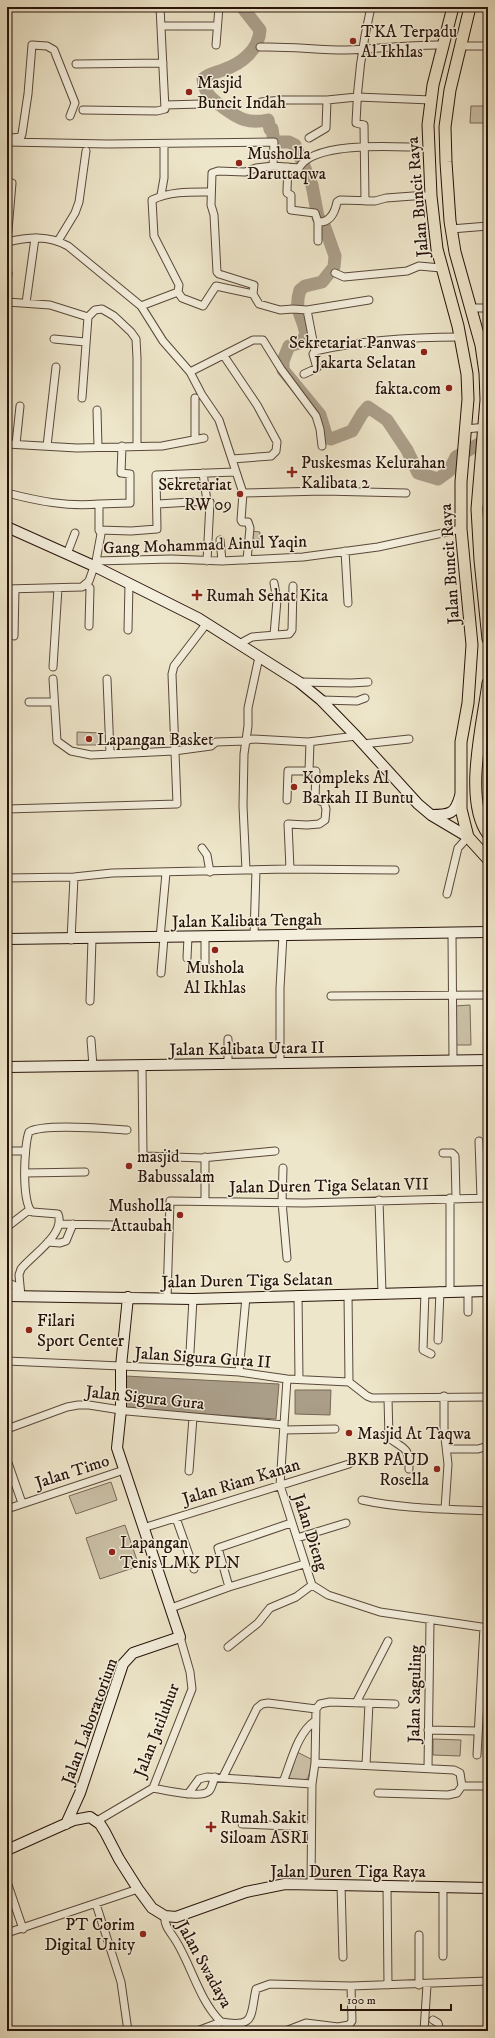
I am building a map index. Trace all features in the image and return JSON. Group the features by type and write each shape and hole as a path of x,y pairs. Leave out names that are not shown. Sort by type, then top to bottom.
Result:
{"main road":[{"name":"Jalan Buncit Raya","path":"453,7 433,85 428,125 431,196 441,268 460,337 467,374 468,398 462,463 461,529 472,645 468,703 461,742 460,795 464,825 468,837"},
{"name":"Jalan Buncit Raya","path":"470,7 450,90 445,127 446,162 451,229 458,267 471,308 486,373 485,431 481,454 477,510 484,561 488,632"},
{"path":"488,683 484,729 477,761 477,807 481,822 488,834"},
{"path":"468,837 488,859"}],"street":[{"path":"83,110 162,111 165,109 160,7"},
{"path":"216,45 219,7"},
{"path":"365,201 364,125 356,123 362,49 371,7"},
{"path":"161,26 218,26"},
{"path":"260,47 286,46 362,49 415,44 444,46"},
{"path":"7,138 21,137 22,134 28,94 32,45 47,46 54,50 75,103 70,116"},
{"path":"461,46 488,46"},
{"path":"76,64 163,63"},
{"path":"261,102 282,100 327,100 357,97 431,100"},
{"path":"309,138 326,128 327,100"},
{"path":"166,105 201,104"},
{"path":"7,142 164,144 274,142 273,166"},
{"path":"161,196 164,178 164,144"},
{"path":"369,300 304,310 293,308 280,310 259,304 253,294 254,285 219,274 217,272 211,192 214,171 245,172 256,168 273,166 299,168 304,161 332,150 365,146 409,147"},
{"path":"58,241 75,213 86,151"},
{"path":"288,167 287,193 291,195 291,210 313,211 322,222"},
{"path":"12,183 7,242 36,238 58,241 68,246 141,306 163,341 190,372 202,395 218,420 243,493 241,520 242,522 248,522 250,528 247,560"},
{"path":"211,192 188,192 161,196 152,200 154,236 179,283 178,292 182,298 203,306 216,286 253,294"},
{"path":"318,241 322,222 336,211 337,202 340,200 375,202 386,198 431,196"},
{"path":"451,229 488,226"},
{"path":"26,302 36,238"},
{"path":"335,273 344,277 407,271 419,266 441,268"},
{"path":"7,271 7,284"},
{"path":"141,306 178,292"},
{"path":"7,302 26,302 50,305 88,317"},
{"path":"471,308 488,308"},
{"path":"82,398 88,317 95,310 102,309 114,316 131,332 136,339 138,358 137,446"},
{"path":"304,310 315,351 313,354 317,368 304,374"},
{"path":"315,351 367,341 396,338 460,337"},
{"path":"54,339 85,342"},
{"path":"190,372 253,340 263,340 281,369 316,416 320,429 322,446"},
{"path":"224,356 257,405 277,442 276,451 271,456 232,460"},
{"path":"47,446 56,367"},
{"path":"195,398 195,440"},
{"path":"16,444 20,406"},
{"path":"97,410 98,447"},
{"path":"465,429 485,431"},
{"path":"7,444 98,447 162,446 204,438"},
{"path":"7,493 47,503 85,505 130,503 130,474 121,473 122,446"},
{"path":"99,530 131,531 157,529 158,504 156,475 235,472"},
{"path":"203,473 207,501 210,502 208,561"},
{"path":"243,493 324,491 406,493"},
{"path":"158,504 207,501"},
{"path":"7,589 82,587 86,584 95,563 101,534 99,530 99,504"},
{"path":"7,527 67,554 95,563 129,584 206,623 299,682 321,700 360,740 378,766 405,792 431,815 468,837 458,848 447,894"},
{"name":"Gang Mohammad Ainul Yaqin","path":"95,563 171,559 222,561 303,557 378,547 461,529"},
{"path":"67,554 75,533"},
{"path":"220,540 222,561"},
{"path":"345,551 348,603"},
{"path":"274,583 277,600 274,635"},
{"path":"86,584 90,588 89,626"},
{"path":"128,630 129,584"},
{"path":"239,644 252,637 289,634 292,630 293,586"},
{"path":"53,667 58,588"},
{"path":"14,636 15,589"},
{"path":"7,809 176,804 172,674 174,666 206,623"},
{"path":"246,870 243,806 246,741 248,708 258,657"},
{"path":"53,679 57,741 71,751 91,755 174,752 211,746 216,742 246,741 252,739 310,742 409,739"},
{"path":"106,679 110,754"},
{"path":"299,682 368,682"},
{"path":"321,700 357,701 365,698"},
{"path":"29,702 54,702"},
{"path":"309,771 310,742"},
{"path":"287,800 288,771 316,771 315,798 324,803 325,820 319,824 288,824 290,869"},
{"path":"431,815 441,815 453,812 456,808 460,795"},
{"path":"202,848 208,855 210,872"},
{"path":"7,878 74,877 112,873 166,873 290,869 395,870"},
{"path":"254,935 256,870"},
{"path":"161,973 166,873"},
{"path":"71,940 74,877"},
{"name":"Jalan Kalibata Tengah","path":"7,939 71,940 254,935 452,934 488,932"},
{"path":"452,934 453,1060"},
{"path":"280,1062 280,988 283,936"},
{"path":"187,958 188,937"},
{"path":"205,937 205,969"},
{"path":"90,1001 92,939"},
{"path":"331,996 488,995"},
{"path":"228,1039 228,1064"},
{"path":"91,1040 93,1066"},
{"name":"Jalan Kalibata Utara II","path":"7,1067 488,1060"},
{"path":"142,1065 143,1155 205,1157 274,1151"},
{"path":"29,1210 25,1194 25,1151 28,1136 33,1130 55,1128 127,1130"},
{"path":"479,1141 485,1198"},
{"path":"7,1151 25,1151"},
{"path":"438,1340 445,1291 455,1156 452,1153 443,1153"},
{"path":"205,1157 205,1201"},
{"path":"283,1168 282,1202 286,1258"},
{"path":"26,1173 85,1172"},
{"name":"Jalan Duren Tiga Selatan VII","path":"167,1299 170,1201 282,1202 485,1198"},
{"path":"379,1200 382,1293"},
{"path":"7,1227 29,1210 58,1214 59,1224 48,1242 21,1269 20,1283 14,1296"},
{"path":"59,1224 114,1225"},
{"path":"48,1242 60,1243 66,1241 73,1224"},
{"path":"9,1282 20,1283"},
{"path":"9,1282 15,1286 14,1296"},
{"name":"Jalan Duren Tiga Selatan","path":"14,1296 193,1299 488,1290"},
{"path":"468,1291 468,1312"},
{"path":"424,1292 423,1350 431,1354"},
{"path":"348,1294 349,1382 367,1396 388,1398 444,1396 488,1397"},
{"path":"298,1295 299,1379"},
{"name":"Jalan Jatiluhur","path":"94,1819 153,1788 192,1689 190,1672 171,1608 117,1448 121,1410 121,1366 128,1297"},
{"path":"239,1372 246,1297"},
{"path":"189,1369 193,1299"},
{"name":"Jalan Sigura Gura II","path":"7,1361 239,1372 287,1379 349,1382"},
{"name":"Jalan Dieng","path":"287,1379 280,1485 304,1564 312,1585 322,1592 368,1609 430,1621 486,1628"},
{"path":"444,1396 444,1428 447,1450 445,1509"},
{"path":"388,1398 389,1438 407,1450 409,1455 409,1469"},
{"name":"Jalan Sigura Gura","path":"7,1428 67,1407 90,1405 121,1410 284,1427 335,1429"},
{"path":"189,1471 193,1417"},
{"path":"447,1450 478,1449 488,1446"},
{"path":"7,1460 22,1503"},
{"name":"Jalan Riam Kanan","path":"143,1528 349,1464"},
{"name":"Jalan Timo","path":"7,1509 124,1470"},
{"path":"362,1500 386,1506 488,1511"},
{"path":"176,1518 194,1569"},
{"path":"229,1587 218,1548 291,1522"},
{"path":"296,1538 346,1523"},
{"path":"171,1608 229,1587 304,1564"},
{"path":"228,1647 258,1623 270,1608 296,1597 312,1585"},
{"name":"Jalan Saguling","path":"428,1768 430,1621"},
{"path":"477,1755 477,1731 486,1628"},
{"name":"Jalan Laboratorium","path":"66,1824 78,1799 123,1664 133,1653 180,1637"},
{"path":"356,1703 388,1641"},
{"path":"311,1884 312,1784 315,1763 316,1709 324,1702 394,1704"},
{"path":"153,1788 188,1794 206,1792 219,1777 257,1708 262,1704 268,1703 316,1709"},
{"path":"366,1765 369,1703"},
{"path":"282,1782 304,1733 315,1721"},
{"path":"428,1730 477,1731"},
{"path":"315,1763 458,1770 460,1773 462,1786"},
{"path":"188,1794 199,1779 219,1777 312,1784"},
{"path":"378,1793 453,1795 462,1786 488,1786"},
{"path":"78,1799 105,1832 119,1860 152,1908 165,1916"},
{"path":"7,1850 83,1817 94,1819"},
{"path":"242,1824 312,1827"},
{"path":"7,1882 23,1928"},
{"name":"Jalan Duren Tiga Raya","path":"165,1916 176,1917 188,1914 259,1888 285,1884 488,1888"},
{"path":"341,1884 343,1957"},
{"path":"387,1886 388,1985"},
{"path":"443,1887 443,1956"},
{"path":"7,1933 138,1889"},
{"path":"96,1904 121,1982 128,2031"},
{"name":"Jalan Swadaya","path":"165,1916 165,1924 184,1953 205,2000 221,2022 240,2023 248,2020 253,2013 256,1989 263,1985 297,1983 350,1986"},
{"path":"419,1935 419,1985"},
{"path":"288,2030 306,2023 338,2027 349,2025 352,2021 350,1986 427,1985 488,1981"},
{"path":"424,2031 427,1985"},
{"path":"425,2000 429,2015 439,2024 440,2031"},
{"path":"197,2031 221,2022"},
{"path":"240,2023 242,2031"}],"shaded area":[{"path":"471,106 488,106 488,123 470,123"},
{"path":"251,531 260,532 258,548 249,547"},
{"name":"Lapangan Basket","path":"77,732 102,733 101,745 77,745"},
{"path":"470,1005 471,1045 456,1045 455,1006"},
{"path":"125,1376 279,1384 276,1419 125,1409"},
{"path":"295,1390 331,1390 330,1415 295,1414"},
{"path":"111,1482 117,1500 76,1514 69,1496"},
{"name":"Lapangan Tenis LMK PLN","path":"125,1525 139,1566 100,1579 86,1538"},
{"path":"433,1739 461,1740 460,1756 433,1755"},
{"path":"297,1752 313,1760 308,1778 303,1781 288,1780 287,1778"}],"waterway":[{"path":"242,7 260,30 256,44 253,50 236,64 210,74 203,79 205,89 216,102 239,118 249,121 268,120 270,129 272,129 274,142 289,142 295,145 312,185 318,217 324,225 335,256 334,267 322,282 305,286 300,290 298,297 298,309 306,336 299,343 289,346 283,361 283,370 320,415 327,438 331,439 352,431 368,407 387,420 407,450 418,473 438,479 449,471 456,457 488,439"}],"place":[{"name":"TKA Terpadu Al Ikhlas","path":"353,41"},
{"name":"Masjid Buncit Indah","path":"189,92"},
{"name":"Musholla Daruttaqwa","path":"239,163"},
{"name":"Sekretariat Panwas Jakarta Selatan","path":"424,352"},
{"name":"fakta.com","path":"449,388"},
{"name":"Puskesmas Kelurahan Kalibata 2","path":"292,472"},
{"name":"Sekretariat RW 09","path":"240,494"},
{"name":"Rumah Sehat Kita","path":"197,595"},
{"name":"Lapangan Basket","path":"89,739"},
{"name":"Kompleks Al Barkah II Buntu","path":"294,787"},
{"name":"Mushola Al Ikhlas","path":"215,950"},
{"name":"masjid Babussalam","path":"129,1166"},
{"name":"Musholla Attaubah","path":"180,1215"},
{"name":"Filari Sport Center","path":"29,1330"},
{"name":"Masjid At Taqwa","path":"349,1433"},
{"name":"BKB PAUD Rosella","path":"437,1469"},
{"name":"Lapangan Tenis LMK PLN","path":"112,1552"},
{"name":"Rumah Sakit Siloam ASRI","path":"211,1827"},
{"name":"PT Corim Digital Unity","path":"143,1934"}]}
